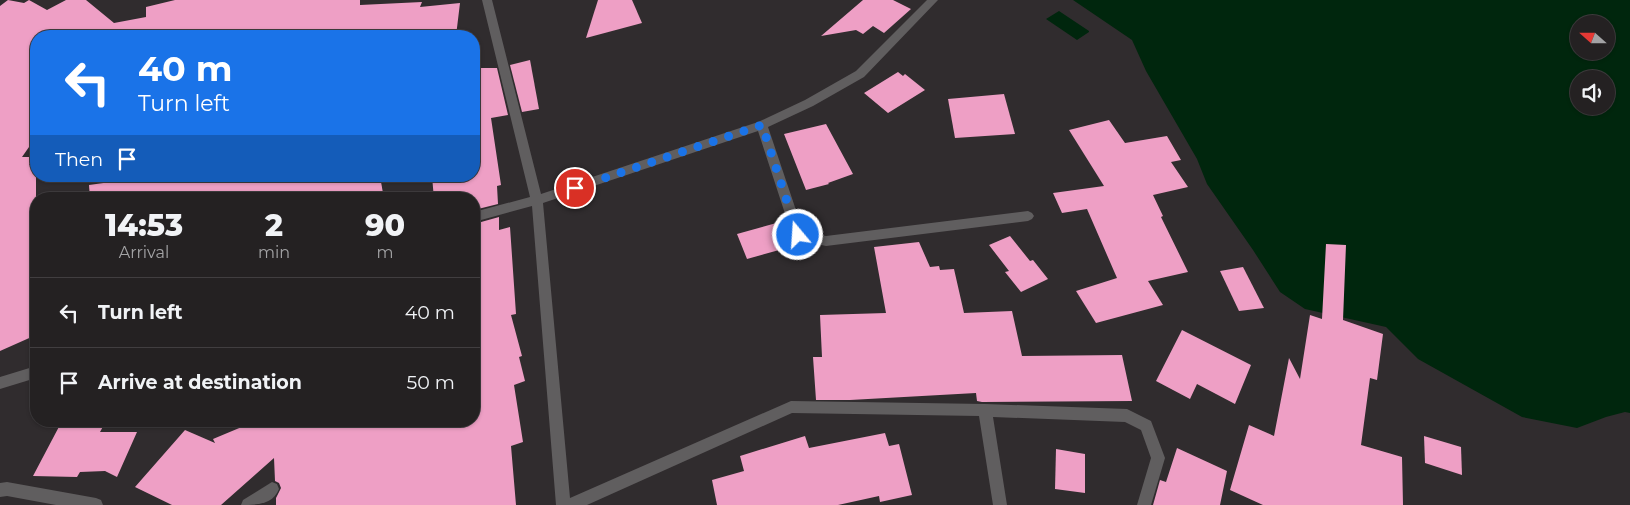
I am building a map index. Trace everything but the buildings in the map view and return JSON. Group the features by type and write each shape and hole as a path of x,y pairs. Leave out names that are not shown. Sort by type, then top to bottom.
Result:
{"street":[{"path":"486,0 537,200 562,505"},
{"path":"480,215 537,200 762,125 810,103 860,74 933,0"},
{"path":"762,125 798,235 826,241 1028,216"},
{"path":"0,383 30,374"},
{"path":"570,505 791,407 985,410 1127,416 1146,426 1158,458 1144,505"},
{"path":"985,410 1000,505"},
{"path":"0,490 7,488 96,505"},
{"path":"248,505 272,489"}],"shaded area":[{"path":"1073,0 1630,0 1630,413 1625,412 1606,417 1577,428 1522,417 1418,359 1386,327 1305,309 1280,292 1207,184 1197,159 1146,71 1132,40"},
{"path":"1059,11 1089,32 1077,40 1046,19"}],"route":[{"path":"575,188 762,125 798,235"}]}
